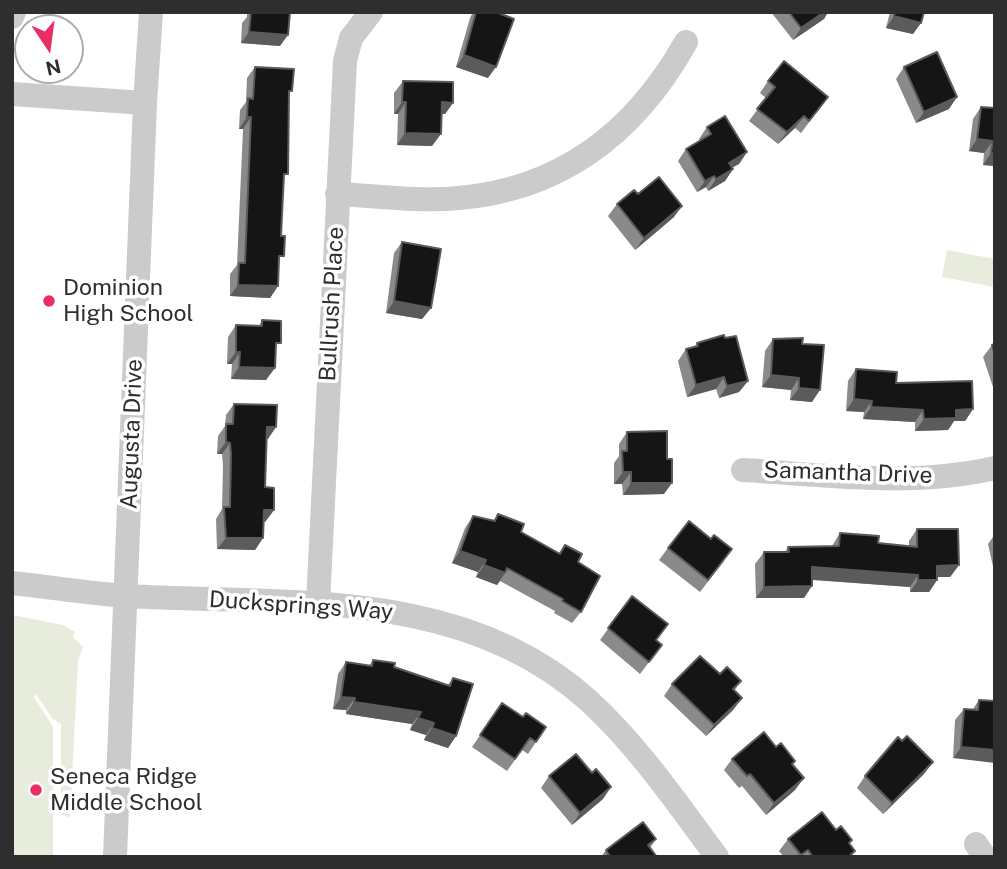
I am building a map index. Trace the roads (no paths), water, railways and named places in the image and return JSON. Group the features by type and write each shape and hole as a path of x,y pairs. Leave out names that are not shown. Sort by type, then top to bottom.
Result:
{"street":[{"path":"12,17 14,12"},
{"name":"Augusta Drive","path":"115,857 145,103 151,12"},
{"name":"Bullrush Place","path":"318,603 345,61 351,38 372,12"},
{"path":"337,194 461,198 535,181 591,152 630,120 667,76 686,42"},
{"path":"12,94 145,103"},
{"name":"Samantha Drive","path":"743,470 872,478 934,478 995,468"},
{"name":"Ducksprings Way","path":"12,583 125,596 318,603 400,612 437,621 494,643 557,677 588,700 637,752 717,857"}],"place":[{"name":"Dominion High School","path":"49,301"},
{"name":"Seneca Ridge Middle School","path":"36,790"}]}
